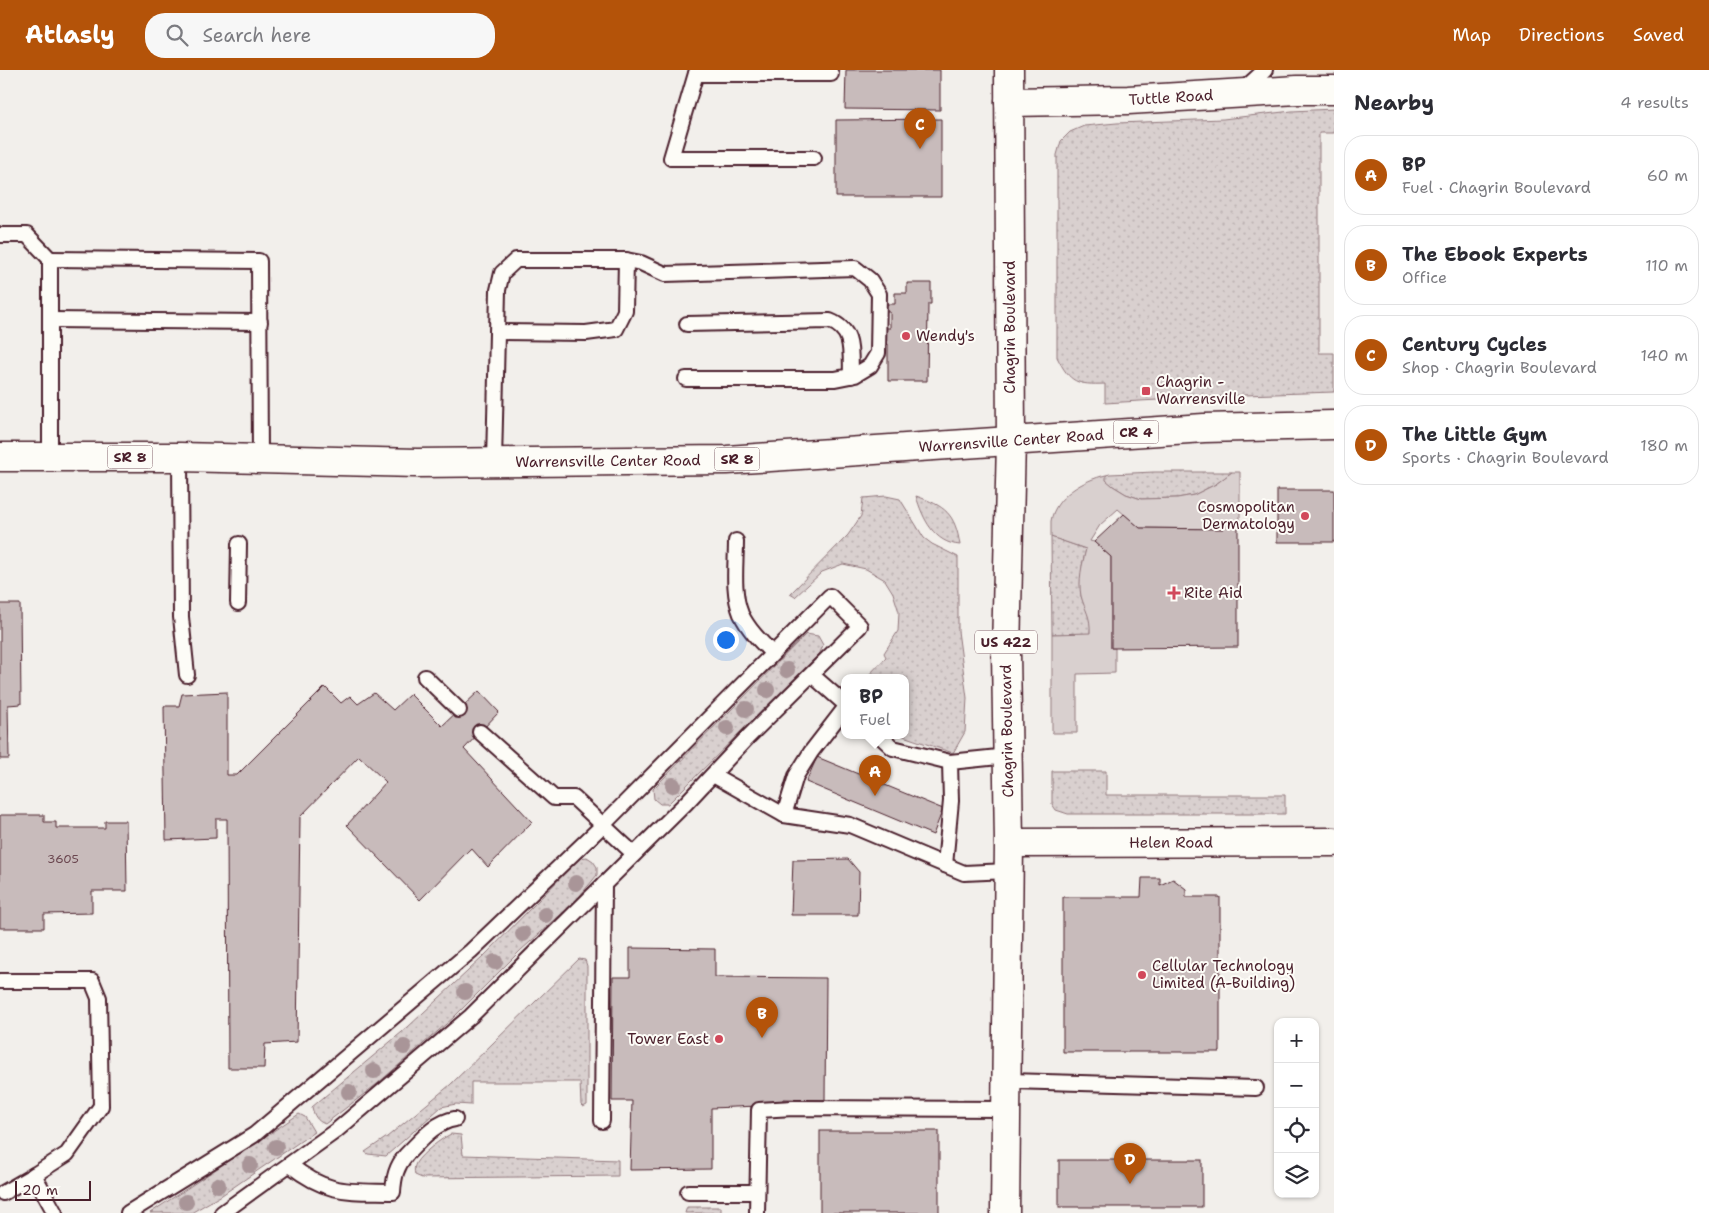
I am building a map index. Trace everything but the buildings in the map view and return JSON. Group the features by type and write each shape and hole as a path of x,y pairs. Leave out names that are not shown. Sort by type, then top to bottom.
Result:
{"main road":[{"name":"Chagrin Boulevard","path":"1005,1213 1009,843 1006,652 1011,441 1009,70"},
{"name":"Tuttle Road","path":"1009,102 1128,100 1238,95 1297,90 1334,90"},
{"name":"Warrensville Center Road","path":"0,457 180,457 372,462 727,460 1204,428 1334,425"},
{"name":"Helen Road","path":"1009,843 1334,842"}],"lane":[{"path":"1238,95 1265,70"},
{"path":"814,158 671,158 696,72 831,74"},
{"path":"0,235 27,235 50,259 50,457"},
{"path":"50,259 259,261 260,459"},
{"path":"494,462 498,290 502,273 516,260 626,260 641,263 665,274 855,268 870,280 879,294 878,353 870,366 856,376 835,379 686,379"},
{"path":"497,332 586,333 616,329 625,311 626,260"},
{"path":"50,320 260,322"},
{"path":"686,324 830,321 840,325 846,332 850,345 851,376"},
{"path":"180,457 180,617 187,675"},
{"path":"736,541 736,593 741,612 754,634 772,653"},
{"path":"238,603 239,544"},
{"path":"128,1213 254,1135 471,951 603,825 830,596 860,626 471,1016 337,1130 222,1213"},
{"path":"812,675 841,700"},
{"path":"425,677 459,710"},
{"path":"784,815 796,776 811,752 841,713"},
{"path":"480,732 554,798 574,798 634,854"},
{"path":"884,739 894,748 950,762 1008,756"},
{"path":"945,865 951,801 950,762"},
{"path":"713,775 784,815 850,825 964,873 1008,871"},
{"path":"602,1121 604,884"},
{"path":"0,981 92,981 100,998 101,1106 67,1154 3,1192"},
{"path":"1006,1081 1256,1088"},
{"path":"757,1213 759,1110 793,1108 1006,1109"},
{"path":"290,1165 312,1180 331,1188 350,1191 393,1192 394,1176 406,1155 439,1125 447,1121 456,1120"},
{"path":"34,1175 55,1213"},
{"path":"688,1192 758,1192"}],"shaded area":[{"path":"1334,109 1334,133 1319,133 1319,353 1334,353 1334,392 1105,403 1105,384 1088,384 1075,381 1066,372 1057,357 1057,155 1061,141 1070,132 1084,126 1223,119 1292,111"},
{"path":"1232,472 1216,484 1194,495 1177,498 1141,499 1126,494 1105,480 1106,475 1110,474"},
{"path":"1232,472 1240,472 1240,521 1223,520 1223,529 1140,528 1118,509 1100,525 1090,541 1094,542 1111,557 1111,648 1115,648 1115,673 1077,674 1077,733 1052,733 1052,634 1090,633 1089,618 1080,590 1081,572 1086,549 1051,537 1051,521 1058,504 1080,485 1106,475 1106,480 1113,486 1126,494 1141,499 1177,498 1194,495 1216,484"},
{"path":"886,496 900,499 924,538 958,557 958,631 967,698 965,732 953,753 909,738 909,674 870,674 886,657 884,653 898,631 899,612 893,593 885,580 866,569 843,564 822,572 795,597 790,594 848,535 861,516 863,498"},
{"path":"916,496 934,503 947,512 955,525 960,545 943,540 936,535 926,521"},
{"path":"1051,537 1086,549 1082,566 1081,596 1091,621 1090,634 1052,634"},
{"path":"806,634 818,636 823,645 820,653 668,804 660,804 654,799 653,789"},
{"path":"1052,771 1106,771 1106,795 1285,795 1285,814 1068,814 1056,810 1052,804"},
{"path":"587,857 597,867 597,875 575,902 520,951 453,1018 377,1084 325,1124 318,1120 312,1107 408,1027 483,957 580,858"},
{"path":"579,959 585,960 587,966 587,1105 583,1107 581,1105 580,1082 471,1082 471,1105 456,1104 441,1107 386,1156 365,1152 387,1137 450,1085"},
{"path":"299,1114 305,1117 314,1132 222,1195 191,1213 150,1213"},
{"path":"451,1134 461,1135 463,1155 618,1160 618,1176 422,1178 415,1175 416,1163 422,1155"},
{"path":"687,1207 721,1207 721,1213 685,1213"}],"place":[{"name":"Century Cycles","path":"920,149"},
{"name":"Wendy's","path":"906,336"},
{"name":"Chagrin - Warrensville","path":"1146,391"},
{"name":"Cosmopolitan Dermatology","path":"1305,516"},
{"name":"Rite Aid","path":"1174,593"},
{"name":"BP","path":"875,796"},
{"name":"Cellular Technology Limited (A-Building)","path":"1142,975"},
{"name":"The Ebook Experts","path":"762,1038"},
{"name":"Tower East","path":"719,1039"},
{"name":"The Little Gym","path":"1130,1184"}]}
